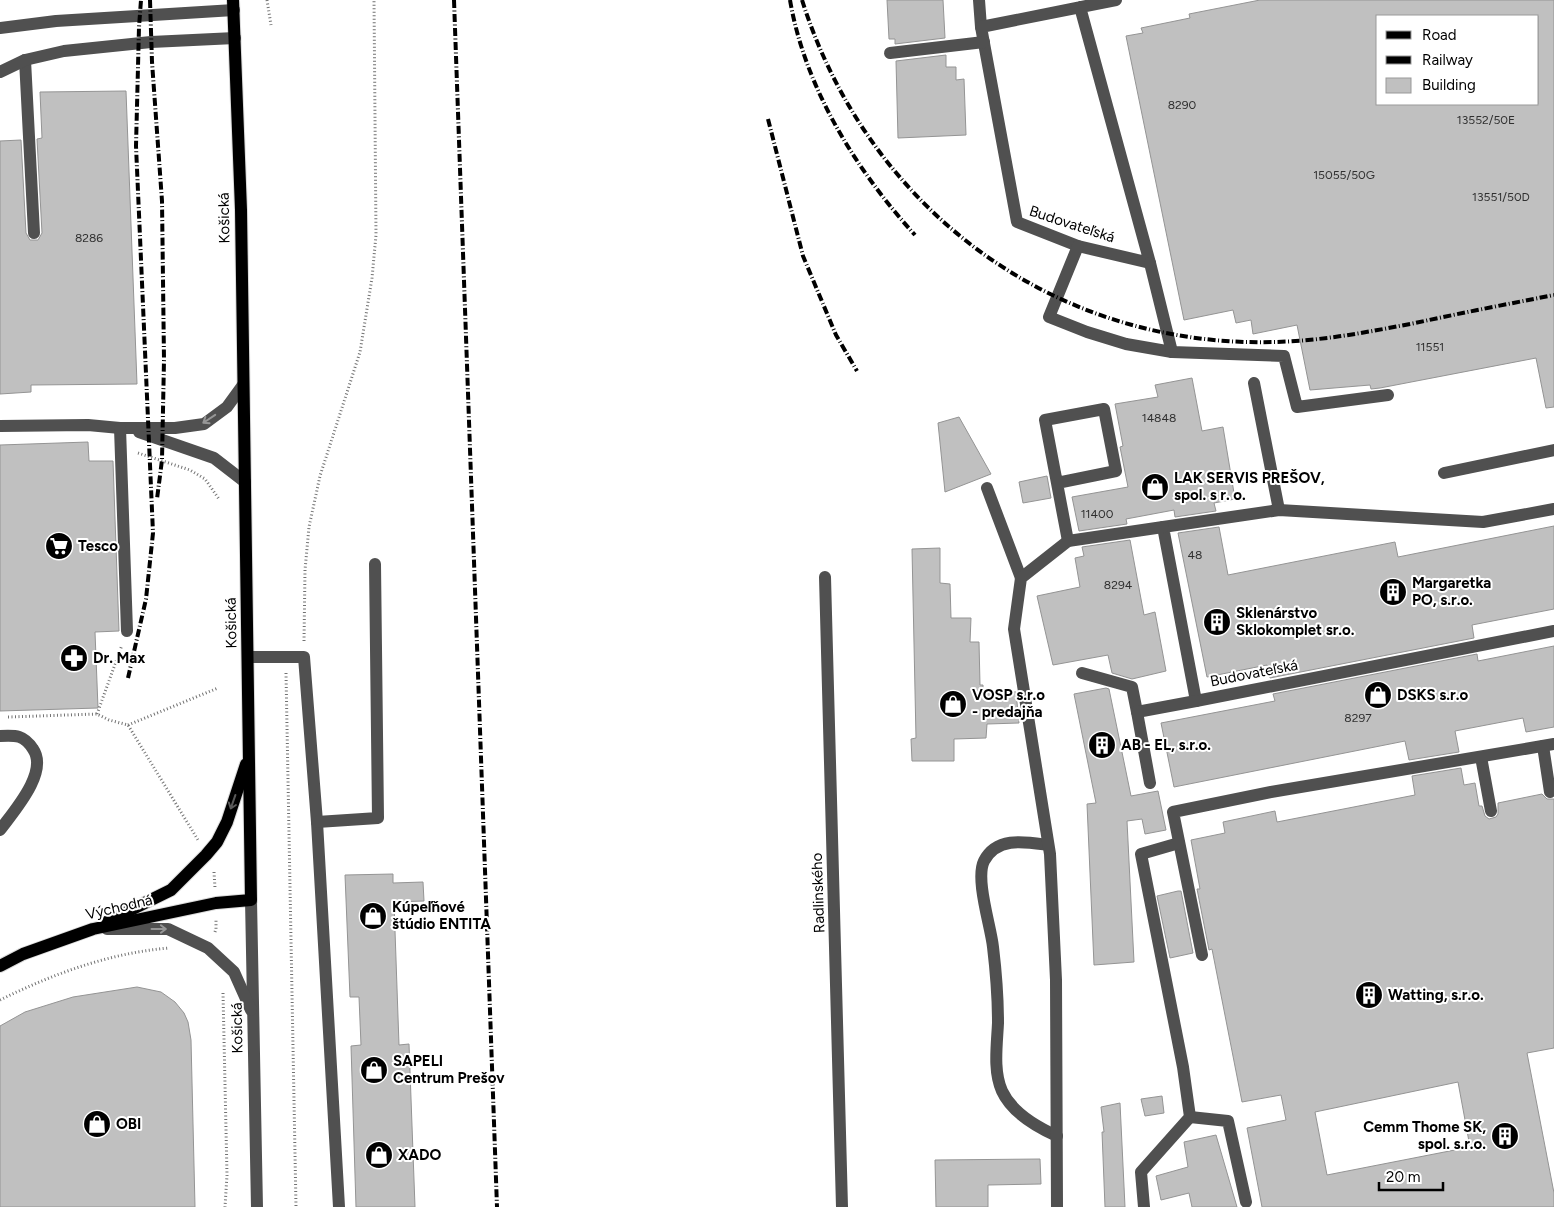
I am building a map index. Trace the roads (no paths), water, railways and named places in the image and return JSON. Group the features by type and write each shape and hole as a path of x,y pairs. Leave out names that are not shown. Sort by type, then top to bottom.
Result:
{"main road":[{"name":"Košická","path":"234,5 241,210 251,900"},
{"path":"93,929 171,890 217,842 227,822 249,756"},
{"name":"Východná","path":"0,966 23,954 93,929 216,903 251,900"}],"street":[{"name":"Budovateľská","path":"979,0 981,27 1017,222 1078,246 1150,264"},
{"path":"981,27 1116,0"},
{"path":"0,28 234,5"},
{"path":"1080,7 1172,352"},
{"path":"0,72 25,60 64,51 151,42 235,38"},
{"path":"890,53 984,42"},
{"path":"25,60 34,233"},
{"path":"1078,246 1049,317 1087,332 1126,344 1172,352 1284,356 1297,407 1388,395"},
{"path":"1254,384 1279,510"},
{"path":"0,426 88,425 120,428 175,428 204,424 227,407 243,385"},
{"path":"1057,483 1116,471 1104,409 1045,420 1068,541"},
{"path":"120,428 127,630"},
{"path":"120,428 150,435 214,458 245,482"},
{"path":"1444,473 1554,450"},
{"path":"987,488 1021,578 1014,629 1048,845 1056,980 1057,1207"},
{"path":"1021,578 1068,541 1279,510 1483,522 1554,509"},
{"name":"Budovateľská","path":"1163,527 1196,701 1554,631"},
{"path":"317,822 378,818 375,564"},
{"name":"Radlinského","path":"825,578 842,1207"},
{"path":"248,657 304,657 317,822 339,1207"},
{"path":"1082,673 1132,687 1150,783"},
{"path":"1136,712 1196,701"},
{"path":"0,736 15,735 27,740 35,752 38,765 33,782 0,830"},
{"path":"1202,955 1173,812 1271,792 1549,745 1550,792"},
{"path":"1481,757 1491,811"},
{"path":"1048,845 1009,842 991,852 983,862 981,881 994,947 998,1021 998,1076 1002,1092 1014,1107 1040,1129 1057,1136"},
{"path":"1144,1207 1141,1172 1190,1117 1183,1067 1141,854 1179,843"},
{"name":"Košická","path":"251,900 258,1207"},
{"path":"93,929 168,929 208,948 234,972 254,1017"},
{"path":"1190,1117 1228,1121 1246,1202"}],"railway":[{"path":"128,678 146,599 153,533 136,146 141,0"},
{"path":"150,0 152,62 162,201 164,360 162,460 157,499"},
{"path":"454,0 497,1207"},
{"path":"790,0 797,33 808,65 836,126 853,155 873,183 915,235"},
{"path":"802,0 832,75 873,142 922,202 980,252 1045,292 1117,320 1193,338 1274,342 1327,338 1380,330 1554,295"},
{"path":"768,119 803,256 836,335 857,371"}],"place":[{"name":"LAK SERVIS PREŠOV, spol. s r. o.","path":"1155,487"},
{"name":"Tesco","path":"59,546"},
{"name":"Margaretka PO, s.r.o.","path":"1393,592"},
{"name":"Sklenárstvo Sklokomplet sr.o.","path":"1217,622"},
{"name":"Dr. Max","path":"74,658"},
{"name":"DSKS s.r.o","path":"1378,695"},
{"name":"VOSP s.r.o - predajňa","path":"953,704"},
{"name":"AB - EL, s.r.o.","path":"1102,745"},
{"name":"Kúpeľňové štúdio ENTITA","path":"373,916"},
{"name":"Watting, s.r.o.","path":"1369,995"},
{"name":"SAPELI Centrum Prešov","path":"374,1070"},
{"name":"OBI","path":"97,1124"},
{"name":"Cemm Thome SK, spol. s.r.o.","path":"1505,1136"},
{"name":"XADO","path":"379,1155"}]}
